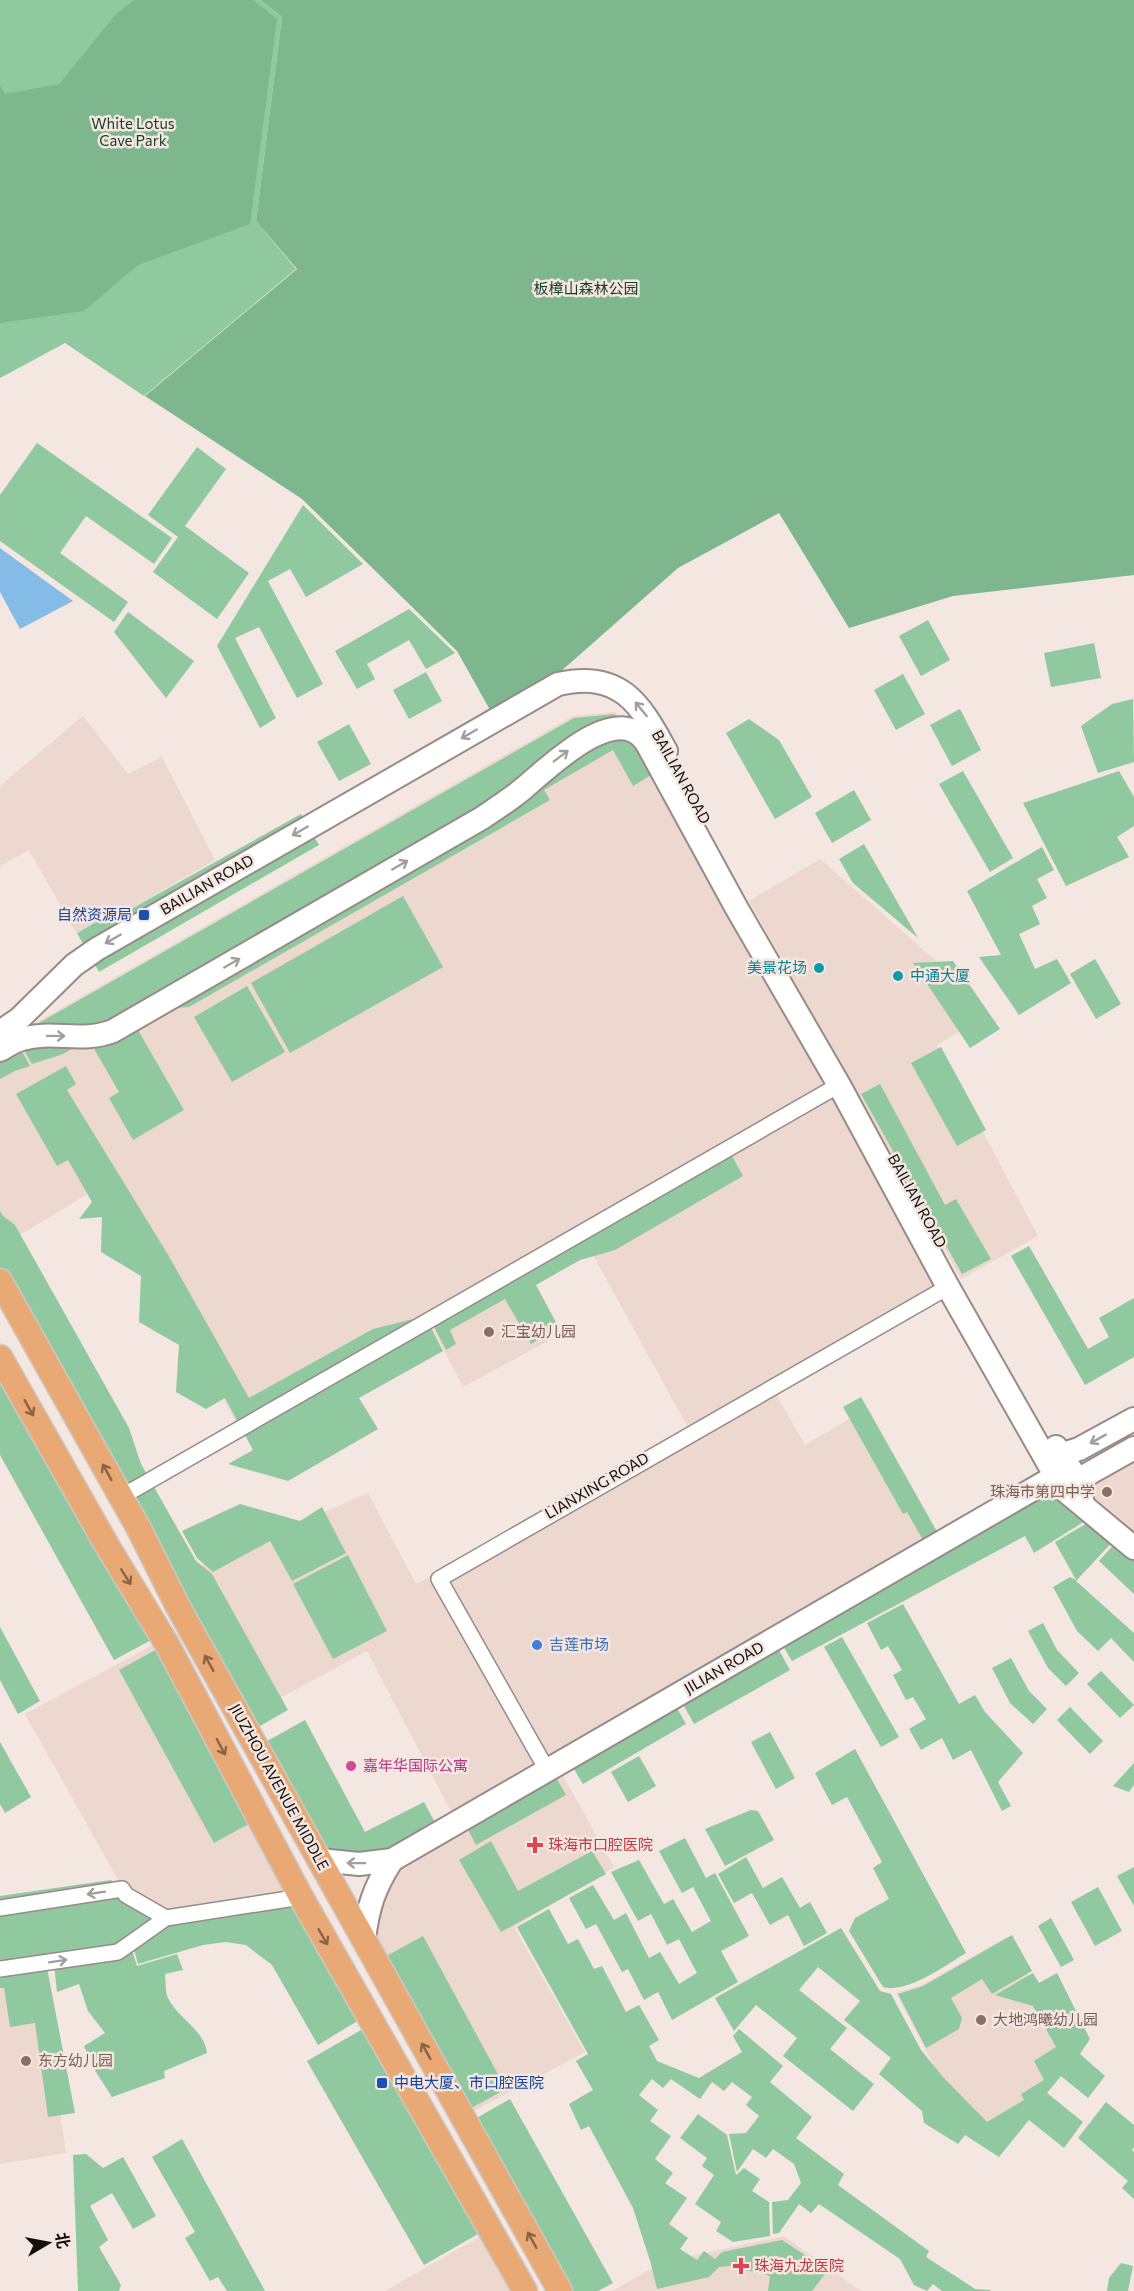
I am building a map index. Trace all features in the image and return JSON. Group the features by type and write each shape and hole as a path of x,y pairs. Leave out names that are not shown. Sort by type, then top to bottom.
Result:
{"main road":[{"name":"BAILIAN ROAD","path":"0,1032 19,1019 74,964 97,949 522,703 558,684 584,679 609,683 627,694 650,720 1064,1475"},
{"name":"BAILIAN ROAD","path":"0,1050 15,1041 29,1037 93,1036 113,1031 482,818 510,799 557,759 580,743 594,735 622,728 636,732 646,742 736,907 840,1085 948,1287 1083,1504 1134,1548"},
{"name":"JIUZHOU AVENUE MIDDLE","path":"0,1281 139,1529 177,1605 560,2291"},
{"name":"JIUZHOU AVENUE MIDDLE","path":"0,1357 108,1548 168,1646 301,1897 525,2291"},
{"path":"1064,1475 1079,1449 1134,1419"},
{"path":"1064,1475 1134,1448"},
{"name":"JILIAN ROAD","path":"392,1860 1064,1475"},
{"path":"320,1860 359,1864 392,1860"},
{"path":"364,1939 368,1911 377,1884 392,1860"}],"street":[{"path":"121,1497 840,1085"},
{"name":"LIANXING ROAD","path":"547,1770 439,1578 948,1287"},
{"path":"0,1908 122,1889 126,1895 166,1918"},
{"path":"0,1969 118,1952 166,1918 301,1897"}],"shaded area":[{"path":"615,712 642,736 947,1287 772,1387 805,1445 868,1408 943,1542 557,1765 614,1867 514,1927 585,2052 463,2117 364,1939 377,1884 457,1823 367,1651 241,1719 164,1582 368,1493 416,1584 555,1511 691,1433 582,1235 512,1275 548,1341 463,1387 430,1323 242,1432 101,1186 0,1247 0,1043 573,716"},
{"path":"83,716 128,774 162,757 215,860 106,923 95,922 76,933 29,850 0,866 0,786"},
{"path":"820,859 943,967 974,1023 937,1045 1038,1236 961,1279 749,901"},
{"name":"珠海市第四中学","path":"1134,1449 1134,1547 1084,1503 1078,1481"},
{"path":"164,1639 300,1897 166,1918 126,1894 25,1714"},
{"name":"大地鸿曦幼儿园","path":"1007,1937 1068,2047 999,2143 957,2110 896,1993 922,1985"},
{"name":"东方幼儿园","path":"38,1964 66,2153 0,2164 0,1969"},
{"path":"490,2231 524,2291 385,2291"},
{"name":"珠海九龙医院","path":"784,2236 861,2291 612,2291 663,2262"}],"green space":[{"name":"White Lotus Cave Park","path":"0,0 261,0 282,17 256,221 296,269 144,396 65,343 0,378"},
{"name":"White Lotus Cave Park","path":"134,0 253,0 277,19 250,224 138,265 84,311 0,323 0,86 5,94 59,84 116,14"},
{"name":"板樟山森林公园","path":"261,0 1134,0 1134,575 953,596 849,628 779,513 678,568 499,726 457,651 302,499 145,396 297,269 256,221 282,17"},
{"path":"37,443 172,538 154,564 86,516 60,553 128,602 114,622 0,541 0,495"},
{"path":"197,447 226,469 185,526 249,573 217,619 153,572 178,537 148,515"},
{"path":"303,505 363,564 306,597 290,569 268,581 323,684 297,698 259,627 235,638 276,718 260,728 217,646"},
{"path":"409,609 455,653 426,669 409,640 367,664 375,679 357,689 335,651"},
{"path":"128,612 194,661 166,698 114,632"},
{"path":"928,620 950,660 921,676 899,636"},
{"path":"1094,643 1101,678 1051,687 1044,653"},
{"path":"426,672 442,701 409,719 393,690"},
{"path":"903,674 925,714 896,730 874,690"},
{"path":"1133,699 1134,762 1098,773 1081,726 1112,704"},
{"path":"960,709 981,750 952,766 930,725"},
{"path":"614,714 641,739 658,771 633,786 613,750 544,790 550,800 189,1007 141,1010 63,1054 32,1064 16,1036 574,718"},
{"path":"749,719 779,740 812,797 775,819 726,733"},
{"path":"349,724 371,764 339,781 317,742"},
{"path":"963,771 1013,858 990,872 939,784"},
{"path":"1119,771 1134,797 1134,826 1117,837 1129,857 1066,886 1023,803"},
{"path":"854,790 871,820 832,843 815,813"},
{"path":"301,814 319,845 99,972 77,933 96,922 106,923"},
{"path":"864,844 918,938 853,883 839,859"},
{"path":"1042,847 1054,870 1037,879 1047,898 1032,906 1040,924 1019,934 1035,969 1057,959 1071,983 1019,1015 979,957 1001,955 967,891"},
{"path":"403,896 443,967 290,1053 251,983"},
{"path":"1095,959 1121,1004 1096,1019 1070,974"},
{"path":"953,961 1000,1029 970,1048 913,963"},
{"path":"247,986 285,1052 232,1082 194,1017"},
{"path":"134,1023 184,1110 133,1140 109,1098 119,1092 93,1047"},
{"path":"14,1037 30,1066 0,1079 0,1045"},
{"path":"941,1047 986,1130 957,1146 911,1063"},
{"path":"66,1066 76,1084 67,1090 167,1253 249,1398 373,1329 425,1316 443,1351 359,1398 378,1429 288,1481 228,1464 253,1450 225,1398 206,1409 176,1392 179,1345 139,1322 141,1276 101,1252 102,1217 79,1219 92,1202 68,1160 57,1166 16,1094"},
{"path":"880,1084 945,1205 956,1199 991,1259 962,1274 861,1094"},
{"path":"727,1147 743,1176 615,1250 580,1260 536,1285 559,1328 531,1344 505,1299 450,1330 456,1344 446,1350 428,1315"},
{"path":"0,1211 15,1225 129,1428 141,1464 196,1561 212,1574 288,1710 249,1732 0,1291"},
{"path":"1029,1246 1088,1349 1109,1337 1099,1318 1134,1298 1134,1357 1085,1385 1011,1256"},
{"path":"0,1357 155,1638 114,1660 0,1455"},
{"path":"861,1397 941,1539 927,1547 907,1512 903,1514 843,1407"},
{"path":"1055,1480 1093,1516 1034,1553 1025,1536 792,1661 780,1641"},
{"path":"240,1504 300,1521 322,1507 346,1553 292,1581 270,1541 213,1572 197,1558 182,1531"},
{"path":"1094,1519 1116,1538 1076,1581 1134,1633 1134,1662 1111,1638 1098,1651 1077,1631 1053,1587 1070,1577 1076,1580 1055,1542"},
{"path":"1118,1540 1134,1554 1134,1594 1099,1561"},
{"path":"348,1555 387,1631 333,1659 293,1584"},
{"path":"903,1604 959,1704 975,1695 985,1712 1023,1753 998,1782 1011,1806 1002,1811 971,1750 953,1760 942,1738 921,1750 909,1729 926,1719 913,1697 906,1700 893,1675 902,1670 888,1646 881,1650 867,1623"},
{"path":"1043,1623 1057,1650 1079,1673 1066,1686 1048,1668 1028,1631"},
{"path":"0,1627 40,1701 18,1714 0,1680"},
{"path":"842,1637 899,1737 881,1747 824,1647"},
{"path":"775,1643 790,1670 694,1724 679,1697"},
{"path":"159,1648 254,1821 214,1843 119,1670"},
{"path":"1011,1658 1029,1691 1047,1709 1033,1724 1010,1703 992,1668"},
{"path":"1101,1671 1134,1705 1120,1718 1087,1684"},
{"path":"673,1701 686,1724 583,1784 569,1761"},
{"path":"1070,1707 1103,1741 1090,1754 1057,1720"},
{"path":"305,1720 365,1832 424,1802 439,1830 391,1856 320,1855 260,1745"},
{"path":"770,1732 795,1778 776,1789 751,1742"},
{"path":"0,1742 31,1797 5,1813 0,1804"},
{"path":"855,1749 966,1953 926,1977 893,1988 883,1987 849,1931 855,1918 889,1899 873,1868 882,1862 847,1797 832,1805 815,1773"},
{"path":"639,1756 656,1786 628,1802 611,1772"},
{"path":"1134,1763 1134,1785 1129,1792 1113,1786"},
{"path":"554,1774 566,1795 476,1845 465,1824"},
{"path":"751,1810 758,1811 774,1840 725,1866 705,1829"},
{"path":"685,1838 706,1878 715,1873 749,1936 721,1951 738,1982 672,2020 658,1992 644,2000 628,1969 622,1972 596,1924 586,1929 569,1898 593,1885 614,1920 626,1913 649,1958 660,1952 679,1984 697,1973 679,1939 667,1945 651,1914 638,1921 611,1872 639,1860 664,1904 673,1899 692,1932 711,1921 693,1887 682,1893 659,1851"},
{"path":"491,1841 518,1891 592,1851 606,1874 501,1932 459,1860"},
{"path":"746,1857 763,1888 782,1877 800,1908 810,1902 827,1933 804,1946 788,1915 770,1925 752,1893 734,1903 718,1874"},
{"path":"1134,1867 1134,1906 1117,1876"},
{"path":"111,1880 124,1897 159,1919 116,1948 0,1965 0,1896"},
{"path":"1098,1887 1122,1931 1095,1946 1071,1902"},
{"path":"298,1903 364,2017 318,2045 272,1965 246,1945 226,1942 203,1945 138,1964 133,1946 167,1921"},
{"path":"549,1909 568,1944 578,1939 594,1969 602,1966 626,2012 639,2005 659,2040 649,2046 657,2061 699,2078 742,2052 733,2036 739,2029 783,2066 770,2082 812,2117 796,2138 844,2174 838,2185 929,2251 926,2257 975,2289 991,2290 942,2291 933,2284 927,2291 914,2285 900,2259 819,2204 811,2213 799,2204 779,2233 773,2234 772,2202 788,2200 801,2183 794,2164 773,2149 766,2158 753,2149 737,2172 729,2134 746,2133 759,2116 746,2105 752,2097 732,2082 724,2091 712,2082 700,2099 671,2079 663,2088 652,2079 639,2095 658,2110 650,2121 671,2136 655,2159 673,2173 665,2183 687,2198 669,2224 688,2238 680,2249 697,2260 704,2251 715,2259 722,2252 782,2240 828,2270 812,2291 768,2291 770,2276 730,2266 719,2267 709,2277 657,2289 633,2208 589,2126 581,2130 569,2104 593,2090 576,2061 588,2054 517,1927"},
{"path":"1051,1918 1074,1960 1061,1967 1038,1926"},
{"path":"841,1928 880,1991 891,1994 921,2050 943,2077 987,2122 1024,2100 1021,2094 1044,2080 1034,2061 1056,2047 1033,2006 995,1995 1033,1973 1039,1983 1057,1973 1090,2039 1080,2054 1105,2076 1088,2098 1061,2076 1047,2093 1083,2122 1064,2148 1029,2120 999,2157 965,2135 958,2144 924,2123 922,2111 879,2074 891,2058 844,2020 860,2001 818,1967 799,1990 847,2028 830,2049 874,2084 853,2111 783,2056 797,2038 756,2005 734,2031 715,1998"},
{"path":"1012,1935 1032,1971 992,1994 982,1979 951,1998 962,2018 959,2029 926,2048 898,1994 923,1986"},
{"path":"423,1936 506,2089 464,2112 381,1959"},
{"path":"131,1947 137,1966 177,1954 183,1970 165,1974 167,1996 172,2005 201,2037 207,2053 164,2071 165,2078 112,2097 96,2072 84,2046 105,2033 88,2011 79,1984 57,1992 54,1964"},
{"path":"47,1968 75,2113 48,2117 35,2023 10,2027 4,1988 0,1988 0,1974"},
{"path":"368,2026 485,2230 424,2265 307,2061"},
{"path":"510,2099 613,2283 598,2291 565,2291 471,2121"},
{"path":"1106,2102 1134,2125 1132,2150 1134,2152 1134,2199 1122,2188 1128,2181 1078,2138"},
{"path":"698,2114 727,2135 736,2175 744,2168 760,2179 752,2191 769,2202 770,2236 733,2242 716,2231 721,2222 695,2204 714,2175 702,2166 707,2158 680,2138"},
{"path":"182,2139 265,2291 227,2291 218,2277 210,2281 185,2238 195,2232 152,2157"},
{"path":"86,2154 103,2168 123,2157 156,2216 133,2229 112,2193 90,2206 108,2240 99,2247 121,2285 119,2291 78,2291 73,2155"},
{"path":"1121,2263 1133,2266 1128,2291 1107,2291 1109,2278"}],"water":[{"path":"0,548 73,601 20,629 0,592"}],"place":[{"name":"自然资源局","path":"144,915"},
{"name":"美景花场","path":"819,968"},
{"name":"中通大厦","path":"898,976"},
{"name":"汇宝幼儿园","path":"489,1332"},
{"name":"珠海市第四中学","path":"1107,1492"},
{"name":"吉莲市场","path":"537,1645"},
{"name":"嘉年华国际公寓","path":"351,1766"},
{"name":"珠海市口腔医院","path":"535,1845"},
{"name":"大地鸿曦幼儿园","path":"981,2020"},
{"name":"东方幼儿园","path":"26,2061"},
{"name":"中电大厦、市口腔医院","path":"382,2083"},
{"name":"珠海九龙医院","path":"741,2266"}]}
